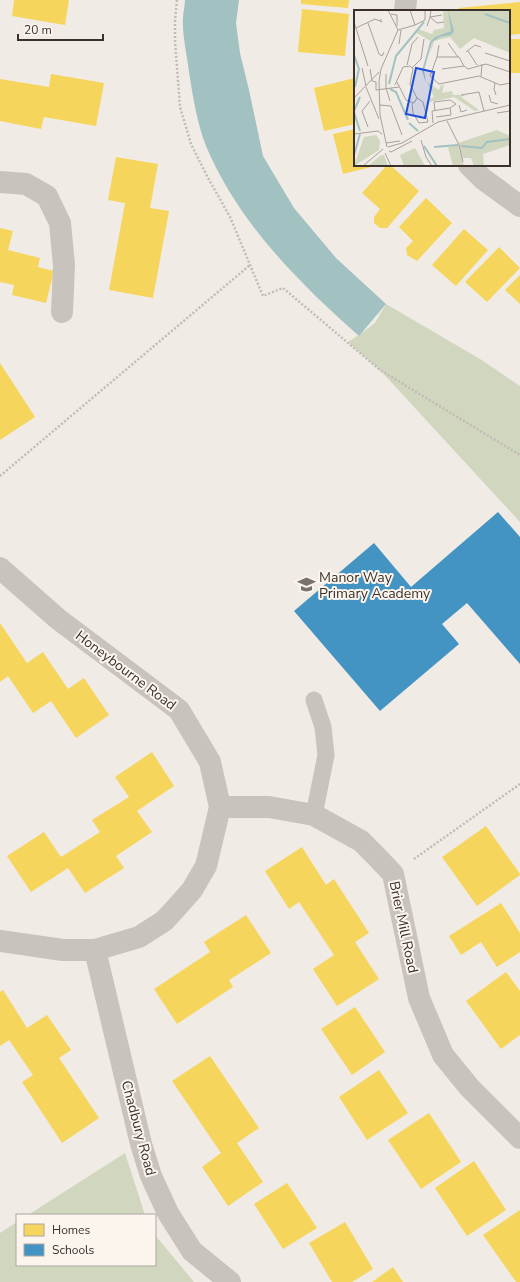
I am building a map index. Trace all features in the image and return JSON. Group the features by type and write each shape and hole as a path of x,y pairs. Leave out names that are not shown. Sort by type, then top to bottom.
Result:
{"street":[{"path":"405,10 406,0"},
{"path":"470,166 483,179 520,206"},
{"path":"0,182 26,184 47,196 60,223 64,265 62,312"},
{"name":"Honeybourne Road","path":"0,568 58,619 179,710 210,762 220,807 206,866 192,890 164,921 138,937 95,950 63,950 0,941"},
{"name":"Brier Mill Road","path":"220,807 269,807 314,815 360,841 393,874 419,998 443,1055 469,1087 520,1138"},
{"name":"Chadbury Road","path":"95,950 141,1144 151,1176 168,1212 192,1251 230,1282"}],"lane":[{"path":"314,700 323,727 326,755 314,815"}],"path":[{"path":"177,0 175,41 180,107 191,144 230,217 263,296 283,288 380,370 520,454"},
{"path":"0,476 250,265"},
{"path":"393,874 520,784"}],"green space":[{"path":"386,304 480,359 520,386 520,522 380,370 348,342 375,323"},
{"path":"125,1153 145,1214 30,1214"},
{"path":"16,1223 16,1266 156,1266 156,1236 194,1282 0,1282 0,1233"}],"water":[{"path":"185,0 239,0 236,23 240,53 263,156 294,208 336,258 386,304 359,336 292,272 272,249 252,225 219,174 206,146 194,100 183,31"}],"building: Homes":[{"path":"14,0 69,0 65,25 12,16"},
{"path":"301,0 349,0 348,8 301,4"},
{"path":"520,2 520,34 510,35 510,10 459,10 459,8"},
{"path":"302,9 349,14 345,56 298,52"},
{"path":"510,39 520,39 520,73 510,73"},
{"path":"51,74 104,83 96,126 44,117 41,129 0,121 0,79 49,87"},
{"path":"354,78 354,124 324,131 314,88"},
{"path":"354,129 354,166 375,166 343,174 333,134"},
{"path":"116,157 158,164 150,208 169,211 153,298 109,290 125,203 108,200"},
{"path":"386,166 391,166 419,191 387,228 380,228 374,223 374,217 380,209 362,193"},
{"path":"426,198 452,223 417,261 407,255 406,248 413,241 399,227"},
{"path":"0,228 13,231 8,250 40,258 38,267 54,271 46,303 12,295 14,285 0,282"},
{"path":"464,229 488,250 456,286 432,265"},
{"path":"499,247 520,268 487,302 465,282"},
{"path":"520,275 520,304 505,290"},
{"path":"0,363 35,417 0,440"},
{"path":"0,623 27,663 43,652 68,689 84,678 109,715 76,738 51,701 33,713 8,676 0,682"},
{"path":"152,752 174,786 137,811 152,832 116,856 124,868 85,893 68,868 31,892 7,856 44,832 61,857 100,832 92,820 129,797 115,777"},
{"path":"486,826 520,875 477,906 442,857"},
{"path":"302,847 326,885 334,879 369,933 355,942 379,979 337,1006 313,969 334,955 299,902 289,909 265,871"},
{"path":"501,903 520,933 520,952 497,967 481,942 461,955 449,936"},
{"path":"246,915 271,953 229,980 233,987 177,1024 154,989 210,952 204,942"},
{"path":"506,972 520,991 520,1035 501,1049 466,1001"},
{"path":"3,990 27,1028 47,1015 71,1050 59,1058 99,1118 62,1143 22,1082 33,1075 9,1040 0,1046 0,992"},
{"path":"355,1007 385,1052 352,1075 321,1029"},
{"path":"210,1056 259,1128 237,1143 263,1182 228,1206 202,1167 221,1153 172,1081"},
{"path":"379,1070 408,1113 367,1140 339,1097"},
{"path":"429,1113 461,1162 421,1189 388,1140"},
{"path":"474,1161 506,1210 467,1236 435,1188"},
{"path":"287,1183 317,1228 283,1249 254,1204"},
{"path":"520,1210 520,1282 516,1282 483,1235"},
{"path":"345,1222 373,1269 352,1282 332,1282 309,1243"},
{"path":"393,1267 403,1282 372,1282"}],"building: Schools":[{"path":"498,512 520,537 520,664 467,603 442,624 459,644 380,711 294,611 374,543 411,587"}],"place":[{"name":"Manor Way Primary Academy","path":"306,585"}]}
